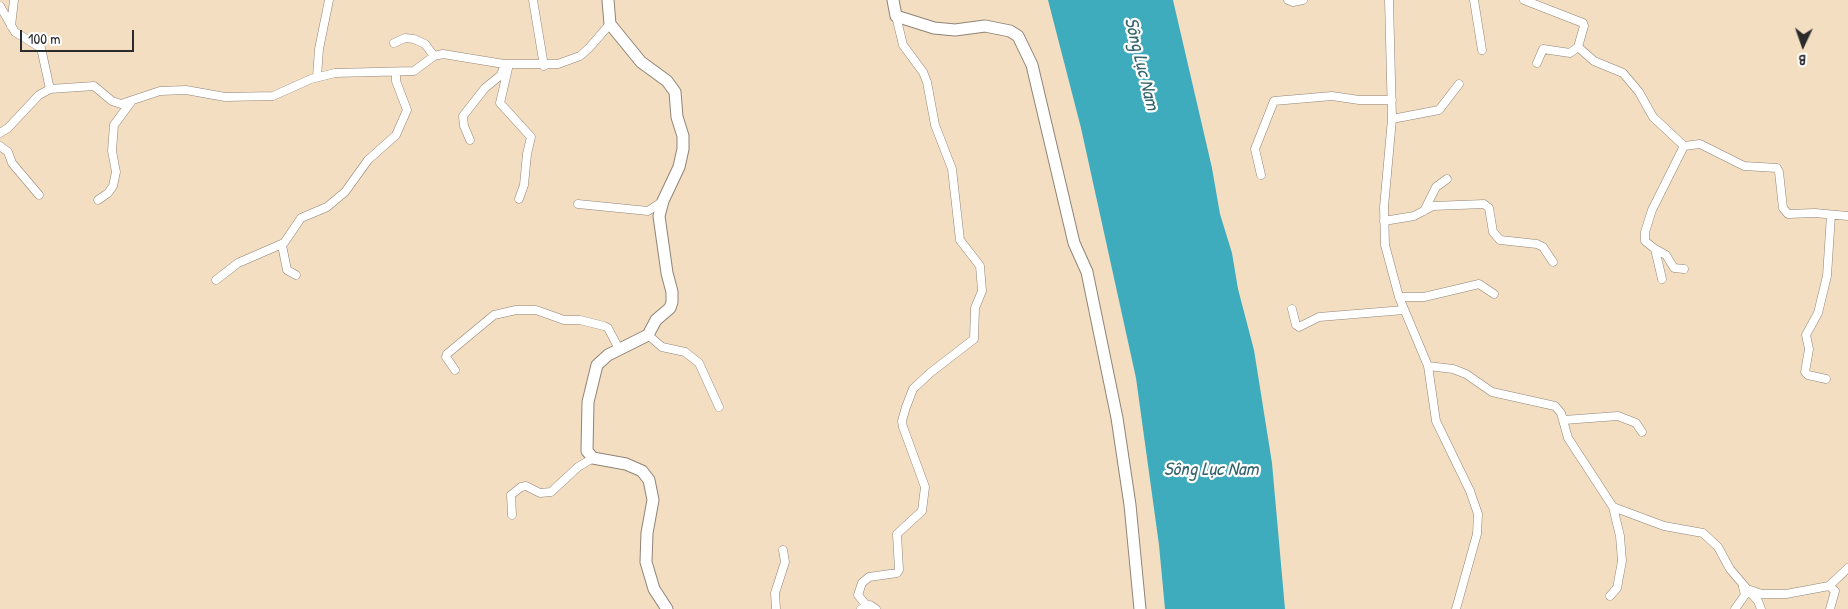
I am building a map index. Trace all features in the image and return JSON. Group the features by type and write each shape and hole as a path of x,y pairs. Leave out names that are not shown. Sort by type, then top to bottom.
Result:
{"street":[{"path":"10,26 14,0"},
{"path":"316,77 319,49 329,0"},
{"path":"533,0 534,16 544,66"},
{"path":"608,0 610,24 642,62 667,81 675,92 677,117 683,136 683,150 679,166 663,200 659,216 667,273 673,297 670,308 656,320 648,335 619,348 600,361 593,374 588,402 587,451 593,458 626,464 642,471 649,480 652,500 647,533 646,562 654,589 667,609"},
{"path":"876,609 863,607 858,595 862,583 869,577 897,573 899,570 897,534 922,511 925,487 903,427 902,421 906,407 913,389 930,373 974,339 975,308 982,291 980,266 960,240 952,169 935,125 927,82 923,72 903,45 893,0"},
{"path":"1288,0 1298,2 1303,0"},
{"path":"1389,0 1392,119 1384,221 1389,265 1404,310 1428,366 1436,421 1478,514 1477,534 1456,609"},
{"path":"1474,0 1482,50"},
{"path":"1524,0 1582,23 1584,26 1578,47 1570,53 1543,50 1537,64"},
{"path":"0,6 15,32 41,48 50,90"},
{"path":"896,16 946,30 985,26 1010,31 1018,36 1032,65 1074,244 1087,272 1117,418 1130,505 1140,609"},
{"path":"0,133 8,128 39,95 50,90 94,86 116,104 131,102 160,91 186,90 225,97 273,96 316,77 335,73 414,71 434,56 442,54 507,64 544,66 558,64 580,56 590,48 610,24"},
{"path":"394,43 406,38 414,39 425,44 434,56"},
{"path":"1578,47 1594,61 1622,73 1639,92 1654,117 1684,146"},
{"path":"470,140 464,126 463,116 485,88 501,75 507,64"},
{"path":"507,64 500,103 531,138 526,154 524,185 518,199"},
{"path":"216,280 238,263 282,245 301,218 327,207 345,192 368,160 396,135 407,110 396,81 396,72"},
{"path":"1392,119 1439,110 1458,84"},
{"path":"1261,175 1255,149 1274,101 1332,96 1359,100 1392,100"},
{"path":"98,200 108,193 113,186 116,172 112,151 114,125 131,102"},
{"path":"1684,146 1700,144 1744,166 1777,168 1784,212 1848,216"},
{"path":"0,146 8,152 12,163 39,196"},
{"path":"1684,146 1652,210 1645,232 1645,241 1666,255 1674,268 1684,269"},
{"path":"1423,212 1436,187 1447,179"},
{"path":"578,204 648,212 663,200"},
{"path":"1384,221 1414,216 1433,206 1487,204 1493,232 1500,240 1537,244 1543,247 1552,262"},
{"path":"1826,378 1808,375 1806,372 1808,349 1806,335 1818,313 1827,276 1831,215"},
{"path":"282,245 287,270 296,275"},
{"path":"1655,249 1662,279"},
{"path":"1399,297 1424,297 1479,284 1494,294"},
{"path":"1292,309 1296,325 1299,327 1319,317 1404,310"},
{"path":"455,370 446,357 447,354 494,315 516,310 536,310 564,320 580,320 604,326 608,328 619,348"},
{"path":"648,335 662,347 685,352 699,363 719,407"},
{"path":"1428,366 1453,369 1466,374 1492,392 1555,406 1564,420 1568,438 1613,507 1620,536 1622,561 1618,588 1610,596"},
{"path":"1564,420 1618,416 1636,423 1642,432"},
{"path":"512,515 511,495 520,487 526,486 540,493 551,492 578,467 593,458"},
{"path":"1613,507 1664,526 1703,533 1718,547 1730,570 1758,601 1761,609"},
{"path":"776,609 775,593 785,562 784,550"},
{"path":"1746,589 1762,594 1786,594 1829,586 1848,568"},
{"path":"1829,586 1836,590 1830,609"},
{"path":"1735,609 1745,595 1746,589"}],"water":[{"name":"Sông Lục Nam","path":"1048,0 1173,0 1212,168 1220,214 1232,253 1238,289 1254,350 1272,463 1285,609 1165,609 1159,545 1136,378 1081,128"}]}
